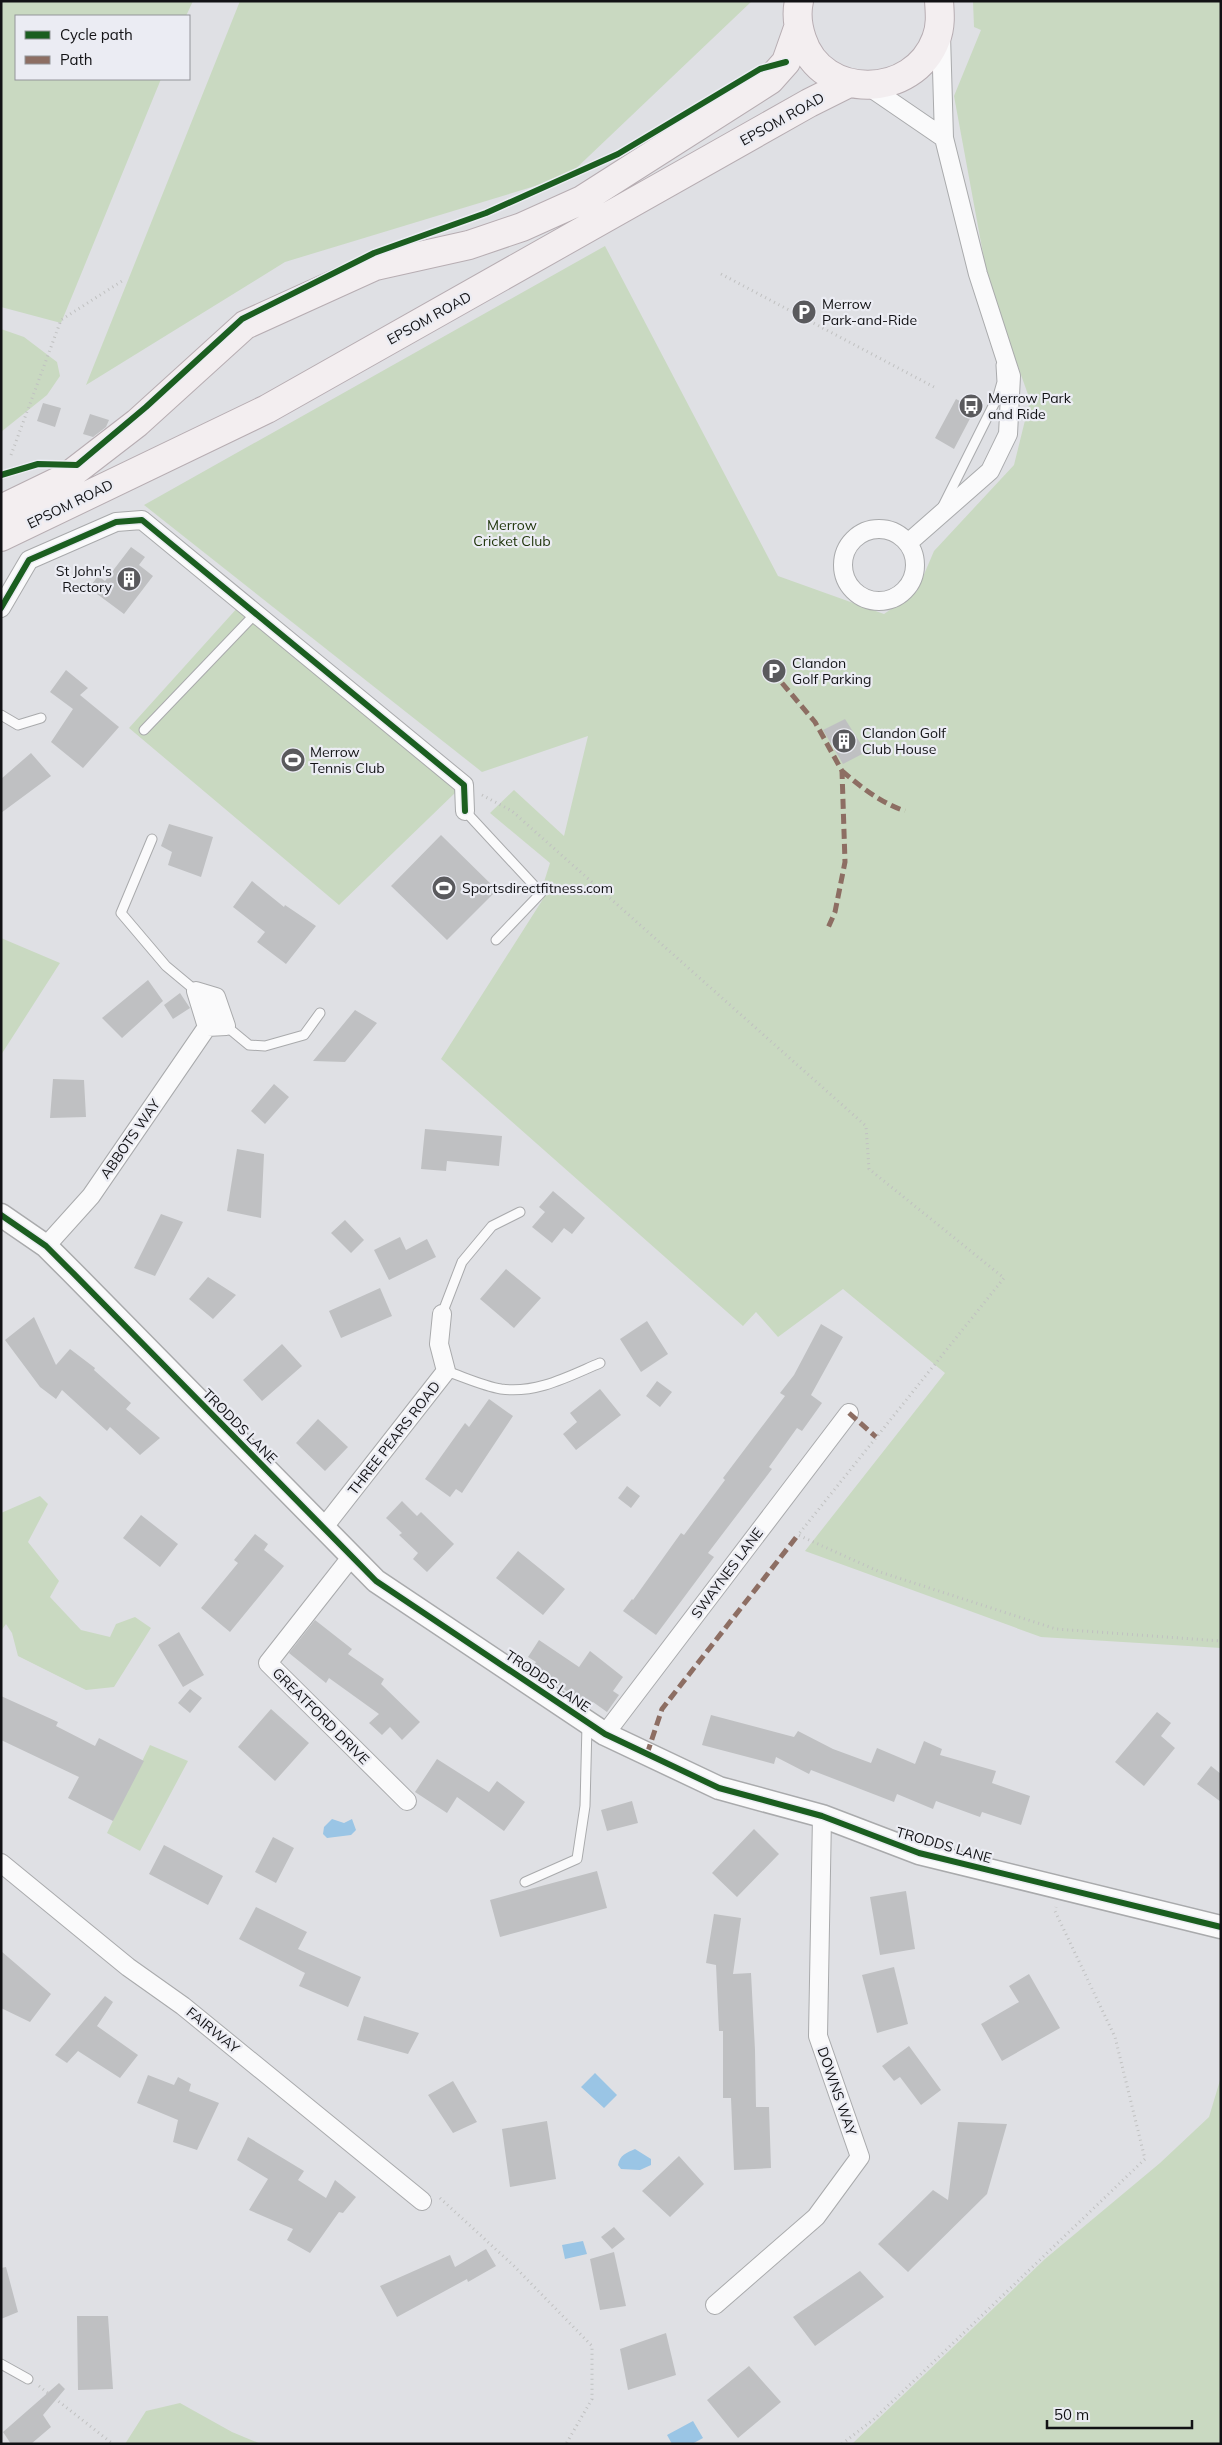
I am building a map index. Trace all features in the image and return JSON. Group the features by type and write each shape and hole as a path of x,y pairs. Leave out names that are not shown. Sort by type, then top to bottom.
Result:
{"main road":[{"name":"EPSOM ROAD","path":"1,537 267,409 809,103 858,85 892,82 913,70 927,57 936,39 940,11"},
{"name":"EPSOM ROAD","path":"1,510 67,477 136,423 245,325 375,266 469,245 522,228 582,200 770,80 786,62 799,14"},
{"path":"799,14 804,46 816,63 831,75 858,85"}],"street":[{"path":"908,543 990,471 1008,434 1011,376 978,274 944,138 940,11"},
{"path":"858,85 944,138"},
{"path":"1,608 30,560 116,522 142,520 464,785 465,812"},
{"path":"874,530 890,531 908,543 913,554 915,567 912,579 896,597 878,600 860,596 851,587 845,577 843,565 850,543 859,535 874,530"},
{"path":"196,991 216,997 226,1026 207,1027 196,991"},
{"name":"ABBOTS WAY","path":"46,1246 91,1196 207,1027"},
{"name":"TRODDS LANE","path":"1,1215 46,1246 376,1581 596,1728 719,1788 822,1816 919,1853 1221,1927"},
{"name":"THREE PEARS ROAD","path":"324,1527 446,1371 439,1344 442,1314"},
{"name":"SWAYNES LANE","path":"596,1728 849,1413"},
{"name":"GREATFORD DRIVE","path":"352,1556 268,1663 408,1800"},
{"name":"DOWNS WAY","path":"716,2305 816,2217 860,2157 818,2036 822,1816"},
{"name":"FAIRWAY","path":"1,1863 128,1967 183,2006 422,2201"}],"lane":[{"path":"938,516 998,396 1002,382 1001,344"},
{"path":"144,730 256,613"},
{"path":"1,715 18,725 41,718"},
{"path":"465,812 541,893 496,940"},
{"path":"152,839 121,913 166,966 196,991"},
{"path":"226,1026 249,1045 265,1046 304,1035 320,1013"},
{"path":"442,1314 462,1262 492,1226 520,1212"},
{"path":"446,1371 501,1389 530,1390 557,1382 600,1363"},
{"path":"525,1882 577,1859 596,1728"},
{"path":"1,2364 28,2380"}],"path":[{"path":"721,274 934,386"},
{"path":"11,456 61,320 122,281"},
{"path":"464,785 512,811 866,1126 869,1169 1004,1278 798,1535 880,1572 1056,1629 1221,1641"},
{"path":"842,2444 874,2418 1145,2159 1116,2037 1055,1911 1060,1889"},
{"path":"422,2201 437,2195 514,2266 592,2346 592,2399 566,2444"},
{"path":"28,2380 113,2444"}],"green space":[{"path":"1,1 193,1 186,15 15,15 15,80 161,80 61,323 1,307"},
{"path":"240,1 752,1 568,176 285,262 86,385"},
{"name":"Merrow Cricket Club","path":"973,1 1221,1 1221,1648 1041,1637 805,1551 945,1373 843,1289 778,1337 756,1312 743,1326 441,1059 550,888 544,882 550,863 490,813 514,790 564,836 588,736 482,772 144,505 605,246 778,576 884,614 917,591 934,551 1014,465 1030,400 989,286 954,96 981,30 974,27"},
{"path":"1,329 24,337 57,362 60,376 47,395 1,432"},
{"name":"Merrow Tennis Club","path":"239,606 457,791 339,905 129,728"},
{"path":"1,938 60,963 1,1055"},
{"path":"40,1496 48,1504 28,1542 59,1581 50,1597 81,1630 110,1637 116,1624 135,1617 151,1628 114,1687 86,1690 18,1656 12,1633 6,1624 1,1631 1,1513"},
{"path":"150,1745 188,1761 140,1851 107,1833"},
{"path":"1221,2077 1221,2444 852,2444 1045,2259 1160,2163 1209,2117"},
{"path":"180,2403 232,2432 261,2444 125,2444 146,2411"}],"water":[{"path":"332,1819 344,1823 352,1819 356,1830 351,1835 327,1838 323,1834 324,1827"},
{"path":"595,2073 617,2095 604,2108 581,2087"},
{"path":"635,2149 651,2159 651,2165 640,2170 621,2169 618,2165 620,2159 626,2153"},
{"path":"583,2241 587,2254 565,2259 562,2245"},
{"path":"693,2421 703,2438 692,2444 672,2444 667,2435"}],"building":[{"path":"956,399 975,409 954,449 935,438"},
{"path":"43,403 61,408 55,427 37,421"},
{"path":"90,414 109,420 106,427 93,437 83,434"},
{"name":"St John's Rectory","path":"131,547 145,557 139,565 153,576 124,614 89,588 98,576 105,581"},
{"path":"66,670 88,688 80,695 119,727 83,768 51,742 73,709 50,692"},
{"name":"Clandon Golf Club House","path":"845,719 866,752 843,764 823,730"},
{"path":"31,753 51,776 1,813 1,779"},
{"path":"169,824 213,837 201,877 168,865 172,852 161,846"},
{"name":"Sportsdirectfitness.com","path":"441,835 497,890 447,940 391,886"},
{"path":"252,881 284,907 285,905 316,926 286,964 257,942 265,932 233,907"},
{"path":"148,980 163,1001 122,1038 102,1018"},
{"path":"180,993 190,1008 173,1019 164,1005"},
{"path":"355,1010 377,1023 345,1062 313,1061"},
{"path":"53,1079 84,1080 86,1117 50,1118"},
{"path":"274,1084 289,1097 265,1124 251,1111"},
{"path":"425,1129 502,1136 499,1166 447,1161 446,1171 421,1169"},
{"path":"237,1149 264,1154 261,1218 227,1211"},
{"path":"553,1191 585,1218 572,1234 564,1228 552,1243 532,1227 545,1212 539,1207"},
{"path":"161,1214 183,1222 155,1276 134,1268"},
{"path":"345,1220 364,1240 351,1253 331,1233"},
{"path":"400,1237 406,1250 427,1239 436,1257 389,1280 374,1250"},
{"path":"506,1269 541,1298 514,1328 480,1299"},
{"path":"208,1277 236,1295 213,1319 189,1299"},
{"path":"380,1288 392,1316 341,1338 329,1311"},
{"path":"34,1317 56,1365 70,1349 95,1368 94,1370 131,1403 126,1409 160,1438 140,1455 110,1427 107,1431 62,1390 56,1399 40,1387 5,1340"},
{"path":"647,1321 668,1354 641,1372 620,1339"},
{"path":"821,1324 843,1337 811,1395 822,1403 802,1431 797,1428 769,1467 772,1469 708,1553 714,1557 656,1635 623,1611 681,1533 684,1535 725,1480 723,1478 785,1396 780,1393 794,1375"},
{"path":"282,1344 302,1366 262,1401 243,1380"},
{"path":"657,1381 672,1392 660,1407 646,1396"},
{"path":"600,1389 621,1415 576,1450 563,1434 577,1422 570,1413"},
{"path":"489,1399 513,1416 462,1493 456,1489 450,1497 425,1479 465,1423 469,1427"},
{"path":"318,1419 348,1447 325,1471 296,1443"},
{"path":"627,1486 640,1496 631,1508 618,1498"},
{"path":"402,1501 417,1516 421,1512 454,1544 427,1572 413,1559 418,1553 399,1535 402,1533 386,1518"},
{"path":"141,1515 178,1544 160,1567 123,1538"},
{"path":"255,1534 268,1544 264,1550 284,1566 230,1632 201,1608 238,1563 234,1560"},
{"path":"518,1551 565,1589 543,1615 496,1578"},
{"path":"315,1620 352,1649 348,1654 384,1679 381,1684 420,1722 402,1740 390,1727 382,1735 369,1723 379,1714 329,1678 326,1683 289,1653"},
{"path":"179,1632 204,1675 183,1687 158,1645"},
{"path":"539,1640 579,1667 590,1651 623,1677 613,1691 619,1695 607,1712 593,1702 589,1707 533,1667 536,1662 528,1657"},
{"path":"190,1689 202,1698 190,1713 178,1703"},
{"path":"1,1696 58,1722 56,1726 95,1746 99,1738 144,1761 113,1821 68,1798 79,1777 1,1740"},
{"path":"271,1709 309,1743 275,1781 238,1747"},
{"path":"1157,1712 1171,1723 1161,1736 1175,1748 1144,1786 1115,1762"},
{"path":"711,1715 794,1737 798,1731 833,1749 871,1763 877,1748 915,1764 924,1741 942,1749 940,1755 996,1771 992,1783 1030,1796 1021,1825 982,1812 980,1817 936,1801 933,1809 897,1794 894,1802 811,1770 809,1774 776,1757 774,1764 702,1745"},
{"path":"437,1759 489,1792 497,1781 525,1802 504,1831 457,1797 447,1813 415,1792"},
{"path":"1211,1766 1221,1774 1221,1802 1197,1784"},
{"path":"632,1801 638,1823 607,1831 601,1810"},
{"path":"754,1829 779,1854 737,1897 712,1873"},
{"path":"273,1837 294,1848 276,1883 255,1872"},
{"path":"164,1845 223,1876 208,1905 149,1874"},
{"path":"597,1871 607,1908 500,1937 490,1900"},
{"path":"906,1891 915,1949 880,1955 870,1897"},
{"path":"256,1907 307,1932 298,1949 361,1977 348,2007 299,1986 305,1973 239,1939"},
{"path":"714,1914 741,1918 733,1974 751,1973 756,2107 769,2107 771,2168 734,2170 731,2098 723,2098 723,2031 719,2031 716,1965 706,1963"},
{"path":"1,1951 51,1994 30,2022 1,2008"},
{"path":"894,1967 908,2024 877,2033 862,1975"},
{"path":"1029,1974 1060,2028 1002,2061 981,2024 1019,2002 1009,1986"},
{"path":"105,1996 113,2002 97,2026 138,2055 120,2078 78,2051 67,2063 55,2055"},
{"path":"364,2016 419,2033 408,2054 357,2040"},
{"path":"909,2046 941,2090 921,2105 900,2077 894,2081 882,2066"},
{"path":"148,2075 174,2085 178,2077 191,2084 189,2091 219,2103 197,2150 173,2142 178,2120 137,2103"},
{"path":"453,2081 477,2122 453,2133 428,2095"},
{"path":"547,2121 556,2179 510,2187 502,2129"},
{"path":"958,2122 1007,2124 987,2194 908,2272 878,2244 933,2190 948,2200"},
{"path":"248,2137 304,2171 298,2180 326,2198 335,2180 356,2197 343,2213 339,2212 310,2253 287,2240 293,2229 249,2210 268,2179 237,2160"},
{"path":"679,2156 704,2184 670,2217 642,2191"},
{"path":"614,2227 625,2239 612,2249 601,2237"},
{"path":"486,2249 496,2266 468,2282 467,2279 397,2317 380,2286 450,2255 455,2267"},
{"path":"614,2252 626,2306 600,2310 590,2259"},
{"path":"6,2267 18,2312 1,2319 1,2268"},
{"path":"860,2271 884,2297 815,2346 793,2317"},
{"path":"77,2316 108,2316 113,2389 78,2390"},
{"path":"666,2333 676,2375 628,2390 620,2349"},
{"path":"749,2366 781,2402 738,2438 707,2400"},
{"path":"59,2383 65,2389 43,2415 51,2427 31,2444 11,2444 3,2432"}],"marked path":[{"path":"782,683 815,722 842,771 845,862 835,912 828,928"},
{"path":"842,771 864,789 896,808 905,811"},
{"path":"849,1413 876,1437"},
{"path":"647,1754 662,1709 798,1535"}],"cycle path":[{"path":"1,475 38,464 77,465 146,407 242,319 374,253 486,213 618,154 760,69 786,62"},
{"path":"1,608 29,560 116,522 142,520 464,785 465,811"},
{"path":"1,1215 46,1246 376,1581 605,1734 719,1788 822,1816 919,1853 1221,1927"}],"place":[{"name":"Merrow Park-and-Ride","path":"804,312"},
{"name":"Merrow Park and Ride","path":"971,406"},
{"name":"St John's Rectory","path":"129,579"},
{"name":"Clandon Golf Parking","path":"774,671"},
{"name":"Clandon Golf Club House","path":"844,741"},
{"name":"Merrow Tennis Club","path":"293,760"},
{"name":"Sportsdirectfitness.com","path":"444,888"}]}
